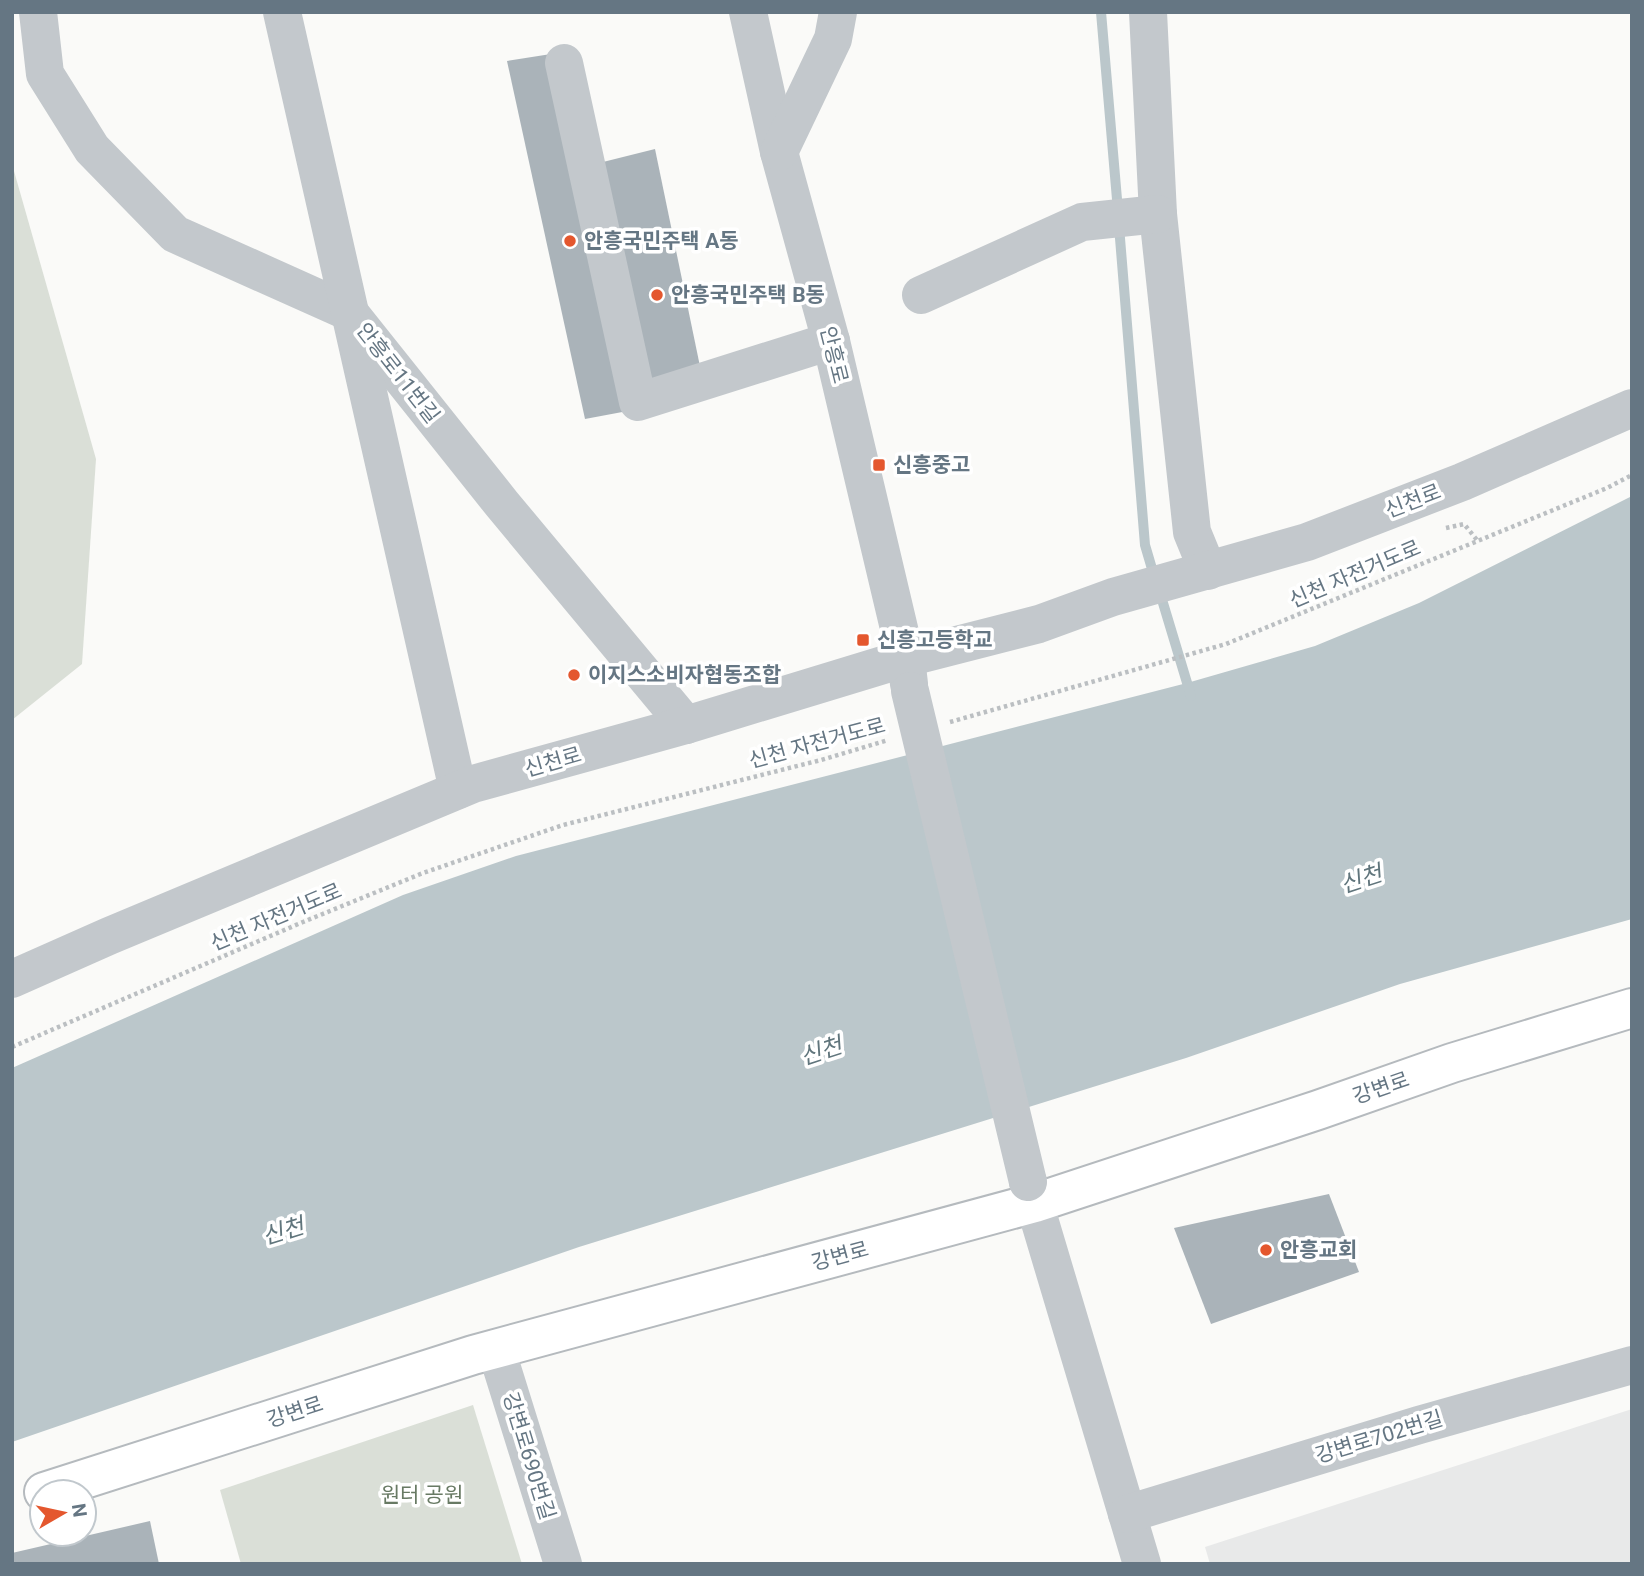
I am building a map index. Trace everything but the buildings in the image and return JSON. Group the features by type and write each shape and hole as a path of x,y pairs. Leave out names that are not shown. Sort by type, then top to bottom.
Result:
{"main road":[{"name":"강변로","path":"87,1478 496,1349 1318,1110 1452,1063 1632,1008"}],"street":[{"name":"안흥로11번길","path":"38,12 45,74 92,149 174,234 349,312 502,504 686,725"},
{"path":"282,12 458,790"},
{"name":"안흥로","path":"748,12 779,152 831,341 1032,1193"},
{"path":"779,152 833,39 838,12"},
{"path":"1148,12 1147,215 1198,574"},
{"path":"564,63 638,402 831,341"},
{"path":"921,295 1082,222 1147,215"},
{"name":"신천로","path":"12,979 458,790 686,725 908,675 1113,597 1307,542 1462,482 1632,408"},
{"path":"1032,1193 1142,1564"},
{"name":"강변로690번길","path":"496,1349 563,1564"},
{"name":"강변로702번길","path":"1127,1514 1419,1424 1632,1365"}],"path":[{"name":"신천 자전거도로","path":"938,726 1226,644 1607,488 1632,475"},
{"name":"신천 자전거도로","path":"12,1047 303,922 449,864 563,825 821,760 899,737"}],"shaded area":[{"path":"1632,1409 1632,1564 1210,1564 1205,1547"}],"green space":[{"path":"12,164 96,459 82,664 12,720"},
{"name":"원터 공원","path":"473,1405 522,1564 241,1564 220,1490"}],"water":[{"name":"신천","path":"1632,496 1632,919 1400,984 1186,1058 579,1247 12,1442 12,1068 403,895 516,856 1187,683 1315,646 1419,603"}],"waterway":[{"path":"1101,12 1118,211"},
{"path":"1119,226 1145,545 1155,579"},
{"path":"1160,593 1191,696"}],"place":[{"name":"안흥국민주택 A동","path":"570,241"},
{"name":"안흥국민주택 B동","path":"657,295"},
{"name":"신흥중고","path":"879,465"},
{"name":"신흥고등학교","path":"863,640"},
{"name":"이지스소비자협동조합","path":"574,675"},
{"name":"안흥교회","path":"1266,1250"}]}
